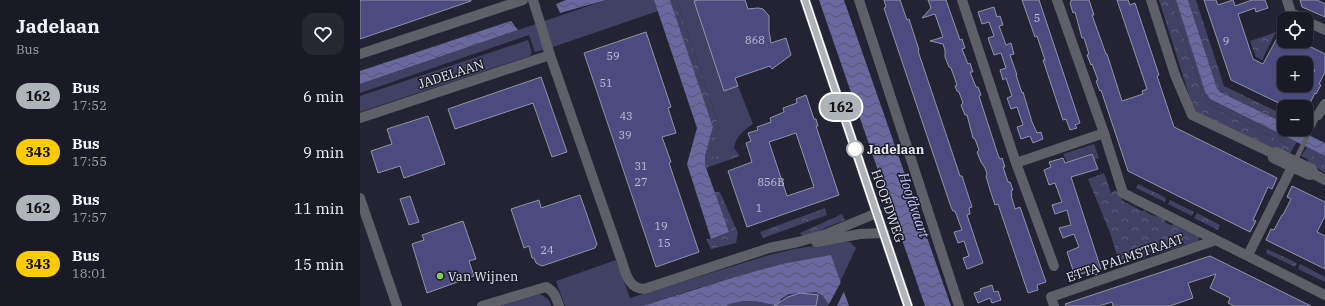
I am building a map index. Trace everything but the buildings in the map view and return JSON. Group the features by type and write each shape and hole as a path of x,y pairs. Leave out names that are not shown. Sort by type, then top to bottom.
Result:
{"street":[{"path":"360,54 523,0"},
{"path":"533,0 550,55 620,256 632,285 639,289 644,289 769,248 826,234 877,213"},
{"name":"HOOFDWEG","path":"805,0 908,306"},
{"path":"859,0 959,306"},
{"path":"962,0 1016,163 1054,266"},
{"name":"ETTA PALMSTRAAT","path":"1057,0 1104,133 1123,193 1325,295"},
{"path":"1151,0 1175,75 1192,115 1272,154 1276,152 1293,164 1312,169 1314,174 1325,180"},
{"path":"1287,0 1291,12"},
{"path":"1313,24 1325,30"},
{"name":"JADELAAN","path":"360,118 550,55"},
{"path":"1318,115 1325,104"},
{"path":"1016,163 1104,133"},
{"path":"1248,256 1293,164"},
{"path":"360,198 397,306"},
{"path":"798,242 805,244 814,243 860,234 884,232"},
{"name":"ETTA PALMSTRAAT","path":"1054,306 1051,297 1216,240"},
{"path":"482,306 546,286 551,289 556,296 559,306"}],"lane":[{"path":"1293,164 1318,115"}],"green space":[{"path":"606,0 654,0 658,11 535,52 529,35 360,93 360,84"},
{"path":"670,0 677,0 719,126 713,158 734,148 740,156 706,168 705,156 713,127"},
{"path":"677,0 729,0 704,28 724,91 738,86 753,124 740,134 734,148 712,159 719,126"},
{"path":"1159,0 1171,0 1206,103 1293,148 1289,156 1197,113 1190,98"},
{"path":"1171,0 1176,0 1205,92 1210,99 1277,132 1277,136 1285,136 1297,142 1293,148 1206,103"},
{"path":"1188,0 1196,0 1224,86 1277,112 1277,120 1220,92 1217,88"},
{"path":"1276,32 1262,60 1256,57 1250,41"},
{"path":"528,40 532,53 530,56 360,112 360,96"},
{"path":"1094,144 1099,158 1095,160 1092,153 1067,162 1063,154"},
{"path":"1307,147 1325,156 1325,162 1311,155 1307,159 1301,156"},
{"path":"1311,155 1325,162 1325,173 1309,163 1307,159"},
{"path":"1104,173 1111,193 1116,190 1123,201 1142,211 1145,210 1151,215 1164,218 1166,223 1171,225 1175,224 1200,236 1198,241 1120,265 1110,233 1088,179"},
{"path":"1138,184 1166,198 1165,202 1136,188"},
{"path":"714,192 720,192 738,233 736,243 711,249 706,239 711,239 729,232"},
{"path":"1170,200 1194,212 1192,216 1168,204"},
{"path":"825,208 827,215 763,238 760,232"},
{"path":"1197,213 1220,225 1218,230 1194,218"},
{"path":"842,214 845,220 803,237 800,233"},
{"path":"840,242 850,242 856,248 840,282 831,256 698,288 642,306 565,306 556,281 616,260 630,298 769,255 794,249"},
{"path":"1267,249 1297,263 1295,267 1266,253"},
{"path":"1300,264 1325,277 1325,282 1298,269"},
{"path":"805,292 816,292 823,296 830,304 829,306 778,306 785,297 794,293"},
{"path":"540,294 549,300 551,306 500,306"},
{"path":"752,301 778,306 727,306 733,303"}],"water":[{"path":"566,0 606,0 560,13 556,4"},
{"path":"654,0 670,0 713,127 705,156 705,165 729,232 711,239 687,164 697,128"},
{"name":"Hoofdvaart","path":"819,0 844,0 951,306 925,306"},
{"path":"1176,0 1188,0 1217,88 1220,92 1277,120 1277,132 1210,99 1205,92"},
{"path":"511,21 518,30 360,84 360,71"},
{"path":"1285,136 1310,136 1325,143 1325,156"},
{"path":"831,255 849,306 830,306 823,296 816,292 789,294 781,299 778,306 746,301 733,303 727,306 642,306 782,264"}],"pier":[{"path":"842,280 845,289 837,306 828,306"}],"bus line":[{"name":"162","path":"805,0 908,306"}],"place":[{"name":"Jadelaan","path":"855,149"},
{"name":"Van Wijnen","path":"440,276"}]}
